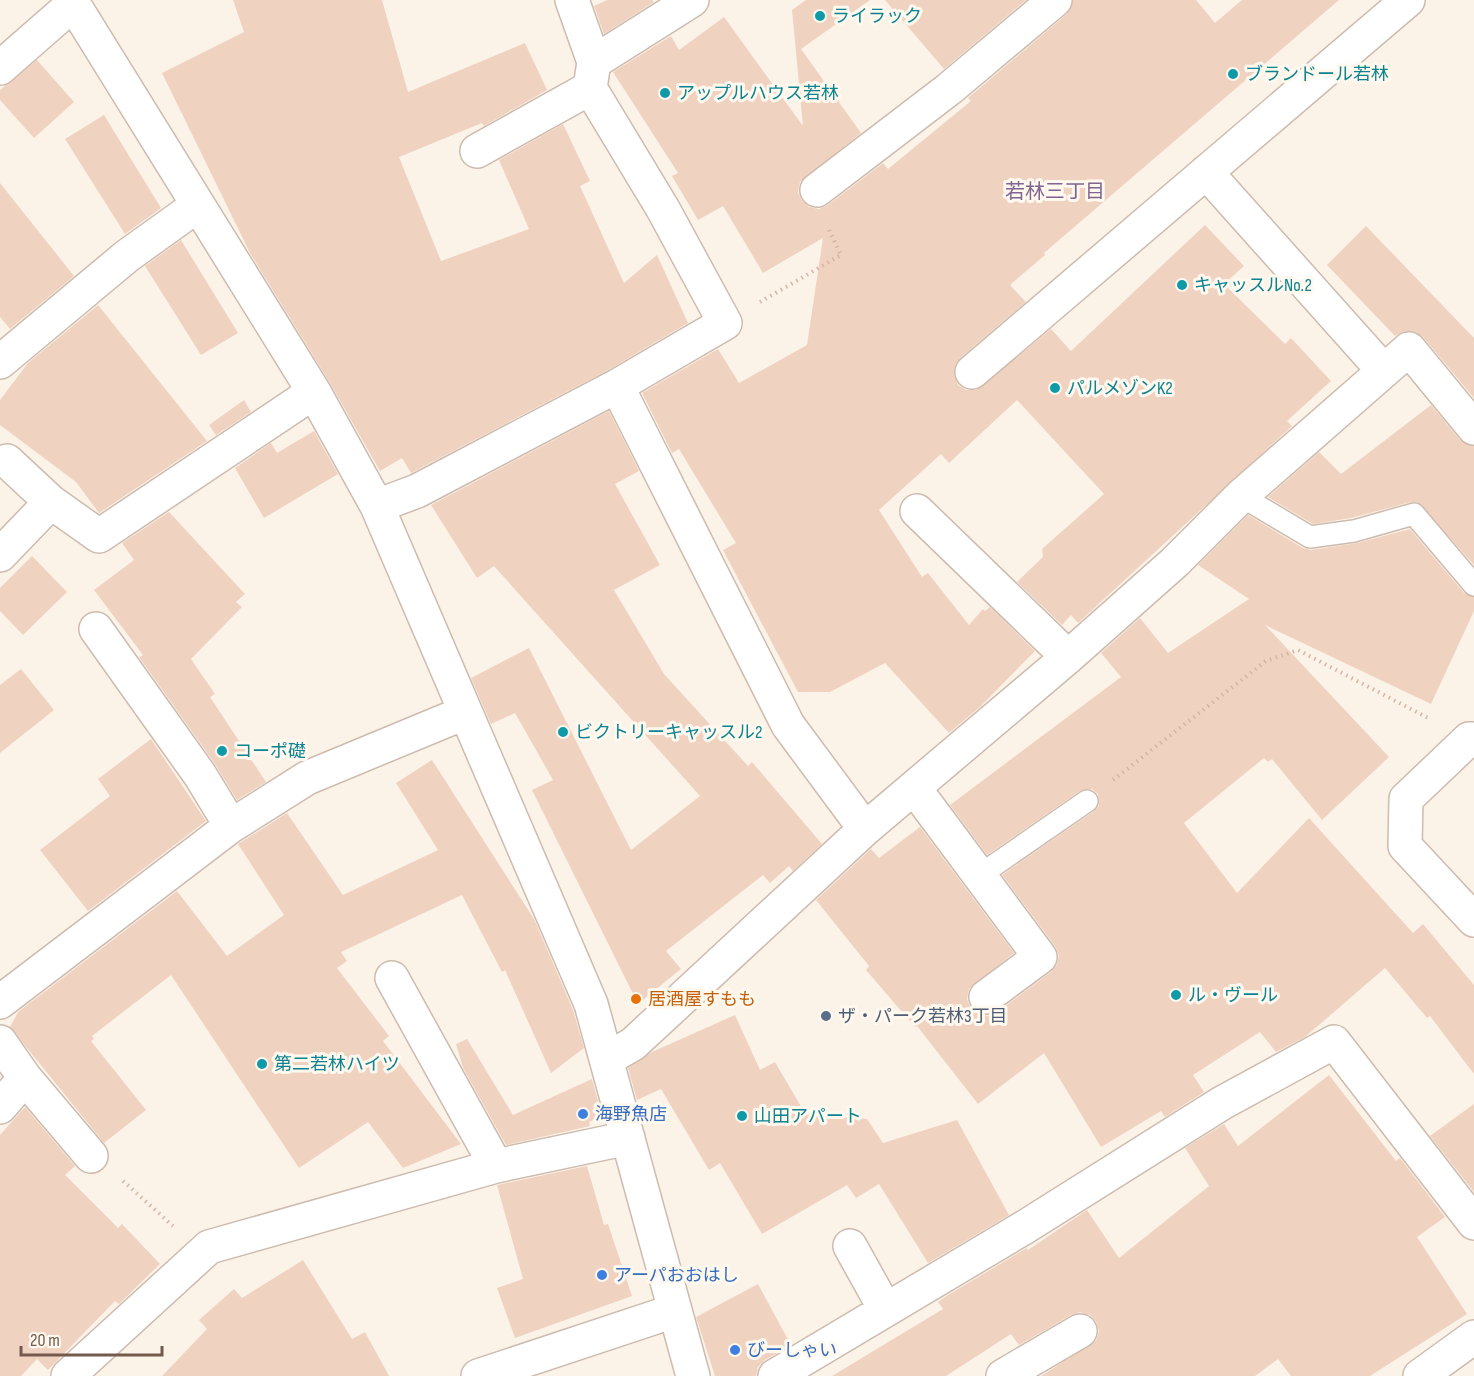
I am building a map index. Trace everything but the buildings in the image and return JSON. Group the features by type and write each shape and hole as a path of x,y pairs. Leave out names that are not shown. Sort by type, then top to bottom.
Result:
{"street":[{"path":"377,506 417,490 617,386 725,323 592,75 572,0"},
{"path":"477,151 592,75 692,0"},
{"path":"817,190 949,89 1055,0"},
{"path":"972,372 1408,0"},
{"path":"0,68 72,2 314,392 377,506 591,1004 693,1376"},
{"path":"1206,172 1383,370"},
{"path":"0,362 127,256 198,205"},
{"path":"607,1059 633,1044 865,829 915,789 1068,657 1175,562 1241,496 1408,349 1474,428"},
{"path":"617,386 788,725 865,829"},
{"path":"7,461 51,502 99,536 314,392"},
{"path":"0,555 51,502"},
{"path":"917,511 1068,657"},
{"path":"96,628 200,775 231,826"},
{"path":"0,1002 231,826 307,778 464,713"},
{"path":"1472,739 1406,799 1405,846 1474,920"},
{"path":"915,789 1040,957 986,997"},
{"path":"392,978 496,1166"},
{"path":"0,1042 25,1078 91,1156"},
{"path":"775,1376 1025,1227 1222,1103 1334,1042 1474,1223"},
{"path":"0,1107 25,1078"},
{"path":"68,1376 209,1247 496,1166 628,1138"},
{"path":"850,1246 885,1309"},
{"path":"478,1376 674,1311"},
{"path":"1003,1376 1080,1331"},
{"path":"1420,1376 1474,1337"}],"lane":[{"path":"1241,496 1310,537 1354,531 1414,514 1474,585"},
{"path":"980,875 1087,801"}],"path":[{"path":"725,323 841,255 818,205 817,190"},
{"path":"1087,801 1266,661 1298,650 1472,739"},
{"path":"91,1156 139,1194 186,1239 209,1247"}],"place":[{"name":"ライラック","path":"820,16"},
{"name":"ブランドール若林","path":"1233,74"},
{"name":"アップルハウス若林","path":"665,93"},
{"name":"キャッスルNo.2","path":"1182,285"},
{"name":"パルメゾンK2","path":"1055,388"},
{"name":"ビクトリーキャッスル2","path":"563,732"},
{"name":"コーポ礎","path":"222,751"},
{"name":"ル・ヴール","path":"1176,995"},
{"name":"居酒屋すもも","path":"636,999"},
{"name":"ザ・パーク若林3丁目","path":"826,1016"},
{"name":"第二若林ハイツ","path":"262,1064"},
{"name":"海野魚店","path":"583,1114"},
{"name":"山田アパート","path":"742,1116"},
{"name":"アーパおおはし","path":"602,1275"},
{"name":"びーしゃい","path":"735,1350"}],"district":[{"name":"若林三丁目","path":"1055,191"}]}
